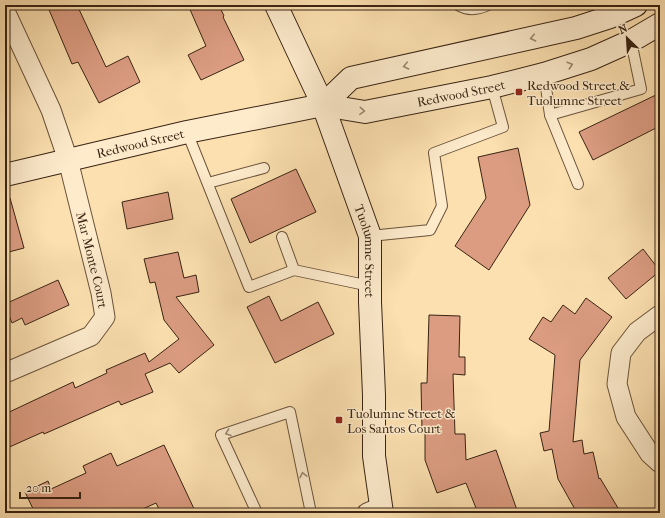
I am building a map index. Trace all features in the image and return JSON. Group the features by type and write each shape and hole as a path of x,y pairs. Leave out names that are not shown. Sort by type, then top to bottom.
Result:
{"main road":[{"name":"Tuolumne Street","path":"276,5 323,105 370,236 370,302 377,511"},
{"path":"323,105 351,78 576,28 608,11 636,5"},
{"name":"Redwood Street","path":"5,175 187,132 323,105 365,112 492,86 544,74 591,59 631,41 660,24"}],"street":[{"path":"5,11 52,110 68,160"},
{"name":"Mar Monte Court","path":"5,373 91,336 105,318 101,293 68,160"},
{"path":"660,315 637,332 621,352 617,384 626,417 650,454 660,463"}],"lane":[{"path":"458,5 466,9 473,10 488,5"},
{"path":"550,115 641,88 631,41"},
{"path":"544,74 550,115 578,184"},
{"path":"370,236 430,230 442,206 434,153 503,127 492,86"},
{"path":"187,132 249,287 294,270 370,286"},
{"path":"208,183 264,168"},
{"path":"282,237 294,270"},
{"path":"257,513 221,435 290,412 311,513"}],"building":[{"path":"47,5 77,5 106,67 128,56 140,82 99,103 78,62 72,64"},
{"path":"188,5 219,5 224,16 223,17 244,60 201,80 188,55 206,46"},
{"path":"660,93 660,126 593,160 579,132"},
{"path":"518,148 530,205 489,270 455,246 486,198 478,157"},
{"path":"296,169 316,212 250,243 231,199"},
{"path":"168,192 173,219 127,229 122,202"},
{"path":"5,198 10,198 24,248 5,253"},
{"path":"643,249 660,271 626,299 608,278"},
{"path":"178,252 184,278 196,275 199,292 176,297 214,345 179,373 170,363 145,374 153,392 121,405 119,401 44,434 43,432 5,449 5,414 73,382 75,388 107,373 106,370 145,353 149,362 179,339 164,320 155,282 150,283 144,259"},
{"path":"58,280 69,305 25,325 22,318 12,323 5,304"},
{"path":"269,296 281,321 318,302 334,334 275,363 247,307"},
{"path":"586,298 612,317 580,360 573,442 582,440 584,454 593,452 599,479 600,478 621,513 577,513 558,479 552,449 544,451 540,433 549,431 555,355 529,339 543,317 551,322 563,305 575,314"},
{"path":"429,315 460,316 459,357 465,357 465,375 453,374 455,434 465,434 466,460 496,450 518,513 478,513 466,483 437,493 425,460 425,430 422,430 421,383 427,383"},
{"path":"164,445 196,513 161,513 156,503 134,513 35,513 25,492 48,481 51,489 86,473 83,466 111,453 117,466"}],"place":[{"name":"Redwood Street & Tuolumne Street","path":"519,92"},
{"name":"Tuolumne Street & Los Santos Court","path":"339,420"}]}
